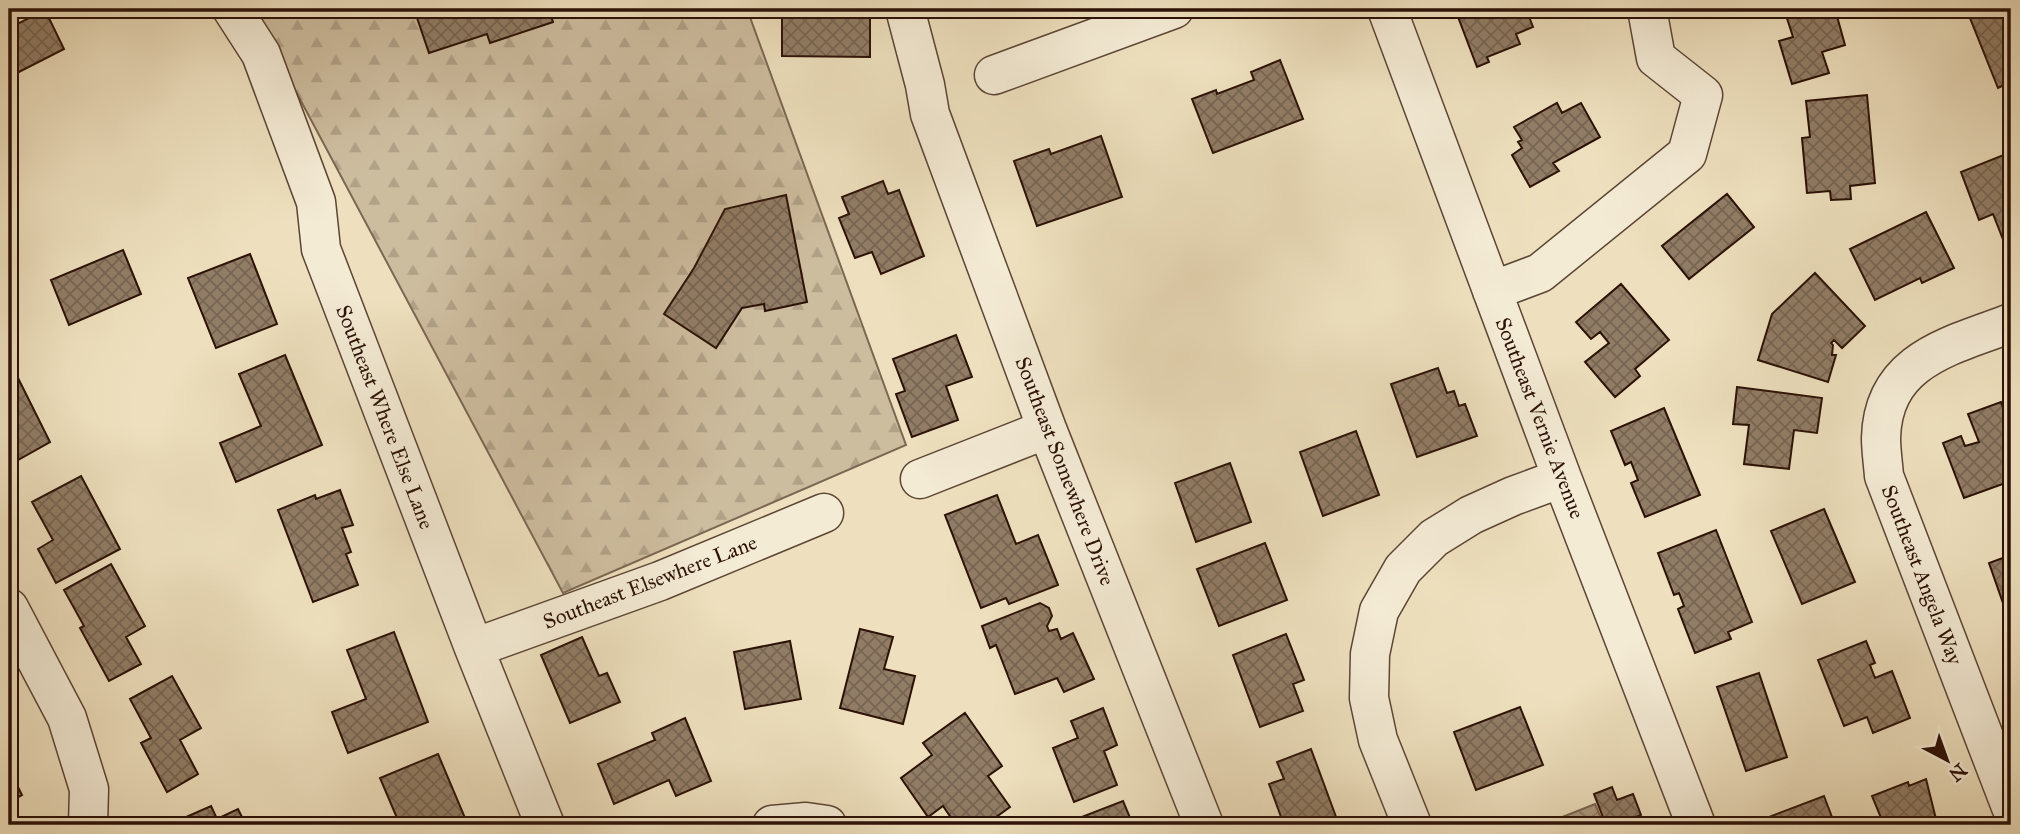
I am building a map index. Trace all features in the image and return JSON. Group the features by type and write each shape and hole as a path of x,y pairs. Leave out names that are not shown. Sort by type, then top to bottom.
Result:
{"street":[{"name":"Southeast Where Else Lane","path":"232,9 261,54 316,202 321,249 544,825"},
{"name":"Southeast Somewhere Drive","path":"905,9 930,114 1047,429 1204,825"},
{"path":"995,75 1174,9"},
{"name":"Southeast Vernie Avenue","path":"1387,9 1562,478 1696,825"},
{"path":"1492,291 1540,273 1687,154 1703,95 1656,58 1647,9"},
{"name":"Southeast Angela Way","path":"2011,323 1931,353 1903,375 1886,404 1881,437 1884,476 2011,807"},
{"path":"920,479 1047,429"},
{"path":"1412,825 1378,740 1369,698 1370,654 1379,611 1403,569 1434,538 1471,515 1562,478"},
{"name":"Southeast Elsewhere Lane","path":"474,648 660,581 824,513"},
{"path":"9,608 67,718 89,789 88,825"},
{"path":"772,825 806,822 827,825"}],"green space":[{"path":"252,9 747,9 906,445 563,593"}],"water":[{"path":"1595,804 1604,825 1554,825 1552,821"}],"building":[{"path":"414,9 549,9 553,22 490,43 487,34 429,53"},
{"path":"782,9 865,9 865,17 870,16 870,57 782,56"},
{"path":"1449,9 1526,9 1533,27 1516,34 1520,44 1487,57 1489,62 1477,67 1458,17 1453,18"},
{"path":"1784,9 1835,9 1845,45 1822,52 1829,73 1792,84 1779,41 1793,37"},
{"path":"1980,9 2011,9 2011,82 1998,88 1968,13"},
{"path":"45,10 64,49 9,77 9,28"},
{"path":"1280,60 1303,119 1213,153 1192,99 1216,90 1217,94 1254,80 1251,72"},
{"path":"1867,95 1875,183 1850,186 1851,199 1831,200 1830,191 1807,193 1802,138 1810,137 1806,101"},
{"path":"1557,103 1562,113 1581,103 1600,137 1553,163 1559,171 1530,187 1512,155 1522,148 1518,142 1522,140 1514,127"},
{"path":"1101,136 1122,197 1037,226 1014,161 1049,149 1051,154"},
{"path":"2006,154 2011,168 2011,239 2004,242 1993,214 1979,220 1961,172"},
{"path":"883,181 888,194 899,190 924,256 881,274 872,252 855,258 839,218 849,214 842,197"},
{"path":"1727,194 1754,227 1689,279 1662,246"},
{"path":"786,195 807,302 765,311 764,304 742,308 716,348 664,314 694,268 725,209"},
{"path":"1926,212 1954,268 1922,283 1920,278 1875,300 1850,249"},
{"path":"123,250 141,294 69,325 51,280"},
{"path":"250,254 277,324 216,348 188,278"},
{"path":"1815,273 1865,326 1842,348 1834,340 1831,343 1832,355 1836,355 1828,382 1758,360 1772,314"},
{"path":"1621,284 1669,340 1635,369 1640,376 1615,397 1585,362 1609,343 1600,332 1591,339 1576,322"},
{"path":"956,335 972,377 946,386 958,420 912,437 896,394 905,391 893,359"},
{"path":"285,355 322,445 236,482 220,443 261,426 239,374"},
{"path":"12,366 50,442 9,465 9,368"},
{"path":"1438,368 1447,393 1454,391 1459,406 1465,404 1477,436 1417,457 1391,384"},
{"path":"1737,387 1822,398 1817,433 1794,430 1789,469 1744,464 1749,425 1733,424"},
{"path":"2001,402 2011,428 2011,481 1964,498 1943,443 1961,436 1965,446 1979,442 1968,414"},
{"path":"1664,408 1700,495 1645,517 1631,483 1638,480 1631,462 1625,465 1611,431"},
{"path":"1356,431 1379,495 1323,516 1300,452"},
{"path":"1230,463 1251,522 1196,542 1175,483"},
{"path":"81,476 120,549 56,583 38,549 53,540 32,502"},
{"path":"340,490 353,525 342,528 351,552 346,554 358,585 313,602 278,510 315,495 316,499"},
{"path":"997,495 1016,544 1038,535 1058,585 1009,604 1006,598 981,608 945,515"},
{"path":"1824,509 1855,582 1802,604 1771,531"},
{"path":"1716,530 1752,622 1728,632 1731,639 1695,653 1678,609 1684,606 1679,593 1674,595 1658,553"},
{"path":"1265,543 1287,600 1219,626 1197,569"},
{"path":"2011,555 2011,626 1989,563"},
{"path":"111,564 145,626 126,637 141,664 109,681 80,628 84,626 64,590"},
{"path":"1040,603 1049,608 1052,616 1047,626 1049,631 1057,629 1061,639 1073,633 1094,679 1064,692 1057,678 1015,694 996,645 990,648 982,626"},
{"path":"860,629 893,637 884,669 915,676 903,724 840,708"},
{"path":"394,632 428,722 348,753 332,712 366,699 347,650"},
{"path":"1286,634 1304,680 1293,684 1303,711 1260,727 1233,655"},
{"path":"582,637 599,676 607,673 620,702 570,723 541,655"},
{"path":"790,641 801,699 745,709 734,652"},
{"path":"1866,641 1875,663 1870,665 1875,678 1892,671 1910,718 1873,733 1867,717 1844,726 1818,660"},
{"path":"1759,673 1787,757 1746,771 1717,687"},
{"path":"172,676 201,728 180,740 198,774 167,792 141,743 151,738 130,699"},
{"path":"1520,707 1543,765 1476,790 1454,732"},
{"path":"1103,708 1117,745 1104,751 1117,785 1074,802 1053,748 1078,738 1071,721"},
{"path":"965,713 1002,766 988,776 1010,807 985,825 956,825 943,806 928,817 901,778 932,755 923,743"},
{"path":"685,718 711,781 676,796 669,780 614,804 598,764 655,740 652,733"},
{"path":"1311,749 1339,825 1284,825 1269,784 1284,779 1277,762"},
{"path":"438,754 465,818 459,820 461,825 400,825 380,778"},
{"path":"9,769 22,795 9,802"},
{"path":"1926,779 1937,823 1951,820 1953,825 1884,825 1872,796 1908,782 1909,786"},
{"path":"1612,787 1617,800 1633,794 1641,815 1615,825 1606,825 1594,794"},
{"path":"1824,796 1835,825 1763,825 1761,820"},
{"path":"1123,801 1133,825 1082,825 1079,818"},
{"path":"211,806 217,819 238,809 246,825 168,825"}]}
